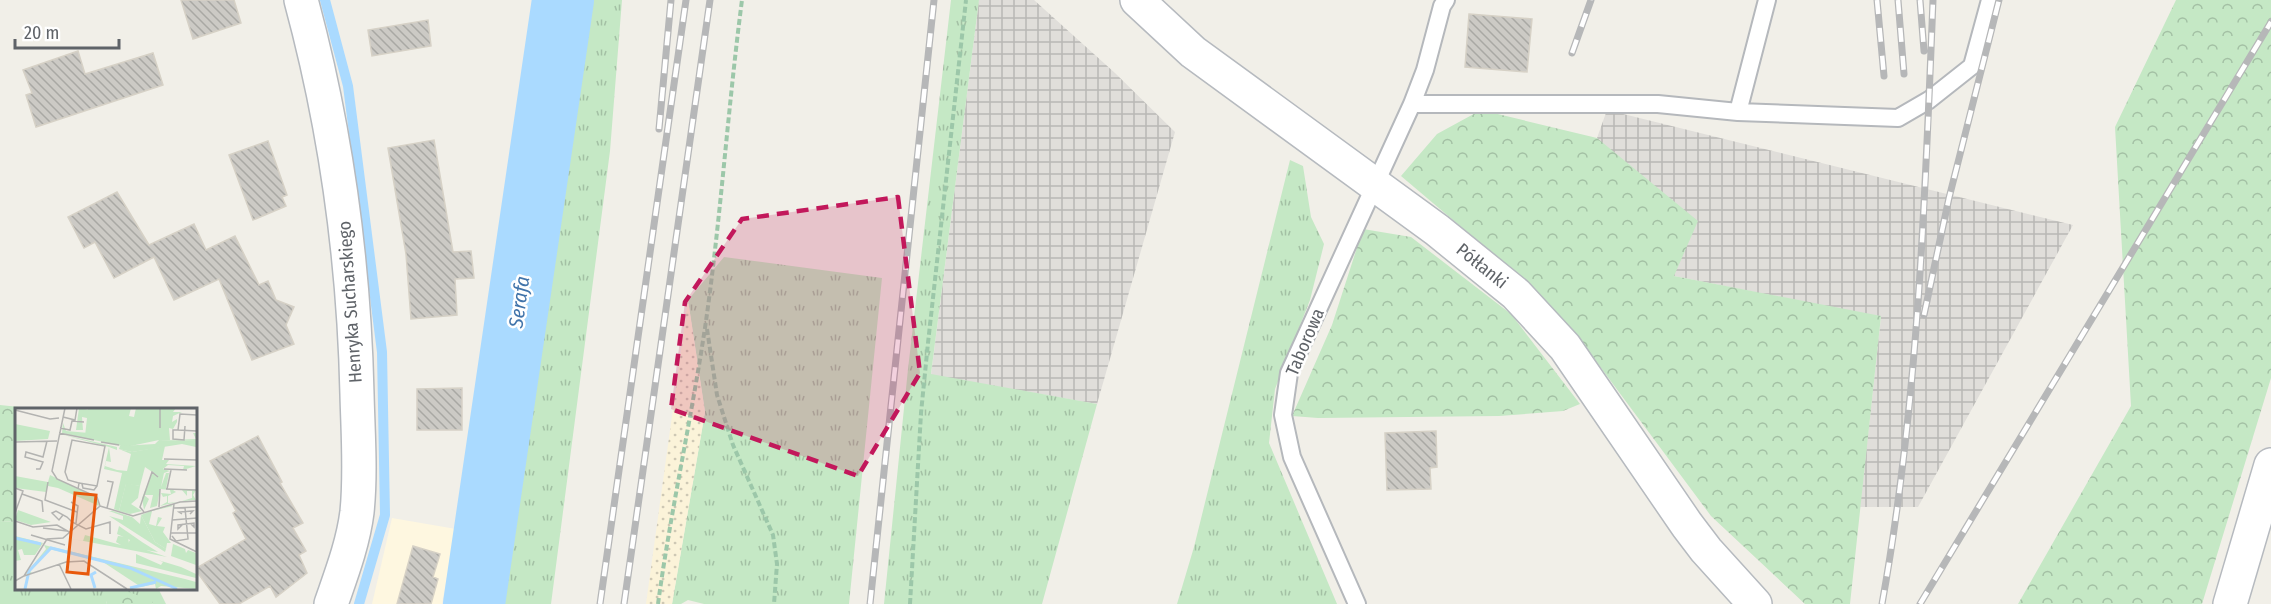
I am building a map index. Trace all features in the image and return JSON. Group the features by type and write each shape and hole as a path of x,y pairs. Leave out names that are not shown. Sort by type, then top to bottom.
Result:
{"street":[{"name":"Henryka Sucharskiego","path":"301,0 326,109 341,190 356,330 359,465 357,514 344,566 331,604"},
{"name":"Półłanki","path":"1137,0 1193,52 1491,272 1542,321 1565,347 1700,541 1755,604"},
{"path":"2230,604 2271,465"}],"lane":[{"name":"Taborowa","path":"1357,604 1292,457 1283,415 1289,373 1412,104 1425,70 1442,6 1446,0"},
{"path":"1738,112 1767,0"},
{"path":"1412,104 1658,104 1738,112 1898,118 1929,100 1972,66 1990,0"}],"path":[{"path":"658,604 706,322 742,0"},
{"path":"910,604 926,366 966,0"},
{"path":"706,322 717,395 733,445 773,535 777,564 774,604"}],"highlighted area":[{"path":"898,197 920,373 858,476 671,409 685,302 742,219"}],"shaded area":[{"path":"979,0 1034,0 1115,73 1175,132 1097,404 931,375"},
{"path":"1607,110 2073,225 1918,507 1860,507 1881,317 1674,276 1597,138"},
{"path":"392,518 456,529 442,604 372,604"}],"green space":[{"path":"540,0 622,0 610,151 551,604 466,604 476,542"},
{"path":"951,0 979,0 931,374 1097,404 1042,604 884,604 908,369"},
{"path":"2176,0 2271,0 2271,378 2202,604 2018,604 2131,406 2115,127"},
{"path":"1481,110 1597,138 1698,221 1674,276 1881,316 1850,604 1805,604 1711,516 1581,341 1505,264 1401,176 1437,134"},
{"path":"1290,160 1303,166 1311,217 1324,244 1310,300 1275,389 1269,443 1337,604 1177,604 1194,547"},
{"path":"1363,229 1411,237 1511,314 1580,404 1563,411 1499,416 1318,418 1292,416 1332,325"},
{"path":"724,257 882,278 849,604 704,604 688,600 681,604 672,604 705,412 688,300"},
{"path":"0,405 28,408 15,408 15,522 0,521"},
{"path":"0,521 15,522 15,589 158,589 166,604 153,604 151,601 107,601 106,604 0,604"},
{"path":"129,592 152,601 153,604 106,604 107,601"}],"sand":[{"path":"688,300 705,412 672,604 646,604"}],"building":[{"path":"181,0 234,0 241,23 193,39"},
{"path":"1469,14 1532,19 1527,72 1465,67"},
{"path":"428,20 431,46 372,56 368,30"},
{"path":"78,51 85,74 153,53 163,85 36,127 26,95 32,93 23,70"},
{"path":"434,140 453,252 471,251 474,278 455,279 457,315 411,319 406,254 388,148"},
{"path":"268,141 287,195 282,197 286,206 253,220 229,155"},
{"path":"117,192 149,245 194,224 206,250 235,236 259,285 268,281 276,300 294,307 286,325 294,344 252,360 219,279 174,300 154,257 114,278 95,242 84,248 68,217"},
{"path":"462,388 462,430 417,430 417,389"},
{"path":"1436,431 1437,467 1430,468 1431,489 1387,490 1385,433"},
{"path":"258,436 282,482 280,483 303,523 293,528 306,551 299,555 307,573 276,597 270,586 239,604 220,604 196,570 246,539 233,513 236,511 210,461"},
{"path":"413,546 440,554 433,577 438,579 431,604 397,604"}],"waterway":[{"path":"325,0 348,86 382,352 385,515 359,604"},
{"name":"Serafa","path":"474,604 563,0"}],"railway":[{"path":"659,129 671,0"},
{"path":"600,604 686,0"},
{"path":"624,604 710,0"},
{"path":"870,604 934,0"},
{"path":"1572,53 1591,0"},
{"path":"1877,0 1884,76"},
{"path":"1898,0 1904,74"},
{"path":"1920,0 1924,51"},
{"path":"1882,604 1904,454 1912,378 1923,227 1933,0"},
{"path":"1924,315 1949,198 1999,0"},
{"path":"1920,604 2271,22"}]}
